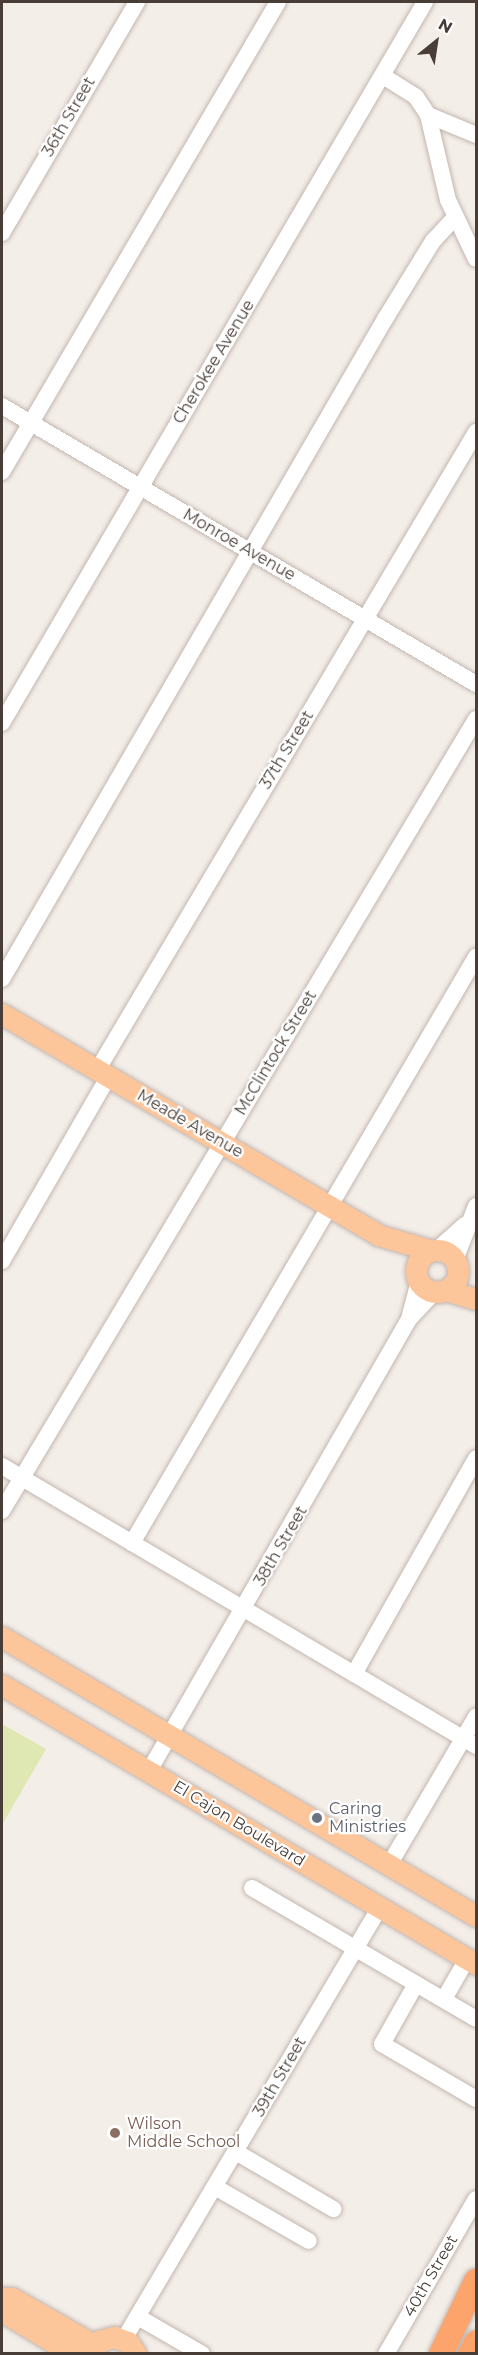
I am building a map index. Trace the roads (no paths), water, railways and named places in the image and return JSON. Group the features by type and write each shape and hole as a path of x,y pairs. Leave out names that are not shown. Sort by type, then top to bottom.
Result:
{"highway":[{"path":"441,2354 477,2281"},
{"path":"470,2354 477,2343"}],"main road":[{"name":"Meade Avenue","path":"2,1014 378,1235 445,1256 477,1285"},
{"name":"Meade Avenue","path":"378,1235 428,1284 477,1299"},
{"path":"445,1256 456,1281 428,1284 419,1258 445,1256"},
{"path":"2,1637 477,1916"},
{"name":"El Cajon Boulevard","path":"2,1684 472,1961"},
{"path":"2,2298 12,2298 93,2349 106,2338 130,2346"},
{"path":"2,2311 47,2348 73,2354"}],"street":[{"name":"36th Street","path":"2,232 137,2"},
{"path":"2,472 278,2"},
{"name":"Cherokee Avenue","path":"2,723 383,76 419,4"},
{"path":"383,76 416,97 428,115 455,217 477,259"},
{"path":"428,115 477,135"},
{"path":"2,979 249,551 433,241 455,217"},
{"name":"Monroe Avenue","path":"2,406 476,682"},
{"name":"37th Street","path":"2,1261 103,1073 365,618 477,432"},
{"name":"McClintock Street","path":"2,1512 477,719"},
{"path":"132,1543 477,957"},
{"path":"445,1256 477,1206"},
{"name":"38th Street","path":"149,1771 245,1609 428,1284"},
{"path":"354,1674 477,1458"},
{"path":"2,1466 470,1742"},
{"path":"389,1865 470,1742 477,1717"},
{"path":"252,1888 477,2019"},
{"name":"39th Street","path":"130,2346 138,2317 380,1907"},
{"path":"444,1999 472,1961"},
{"path":"416,1984 382,2044 477,2099"},
{"path":"236,2152 333,2209"},
{"path":"215,2187 309,2241"},
{"name":"40th Street","path":"386,2354 477,2199"},
{"path":"138,2317 202,2354"}],"place":[{"name":"Caring Ministries","path":"317,1818"},
{"name":"Wilson Middle School","path":"115,2133"}]}
